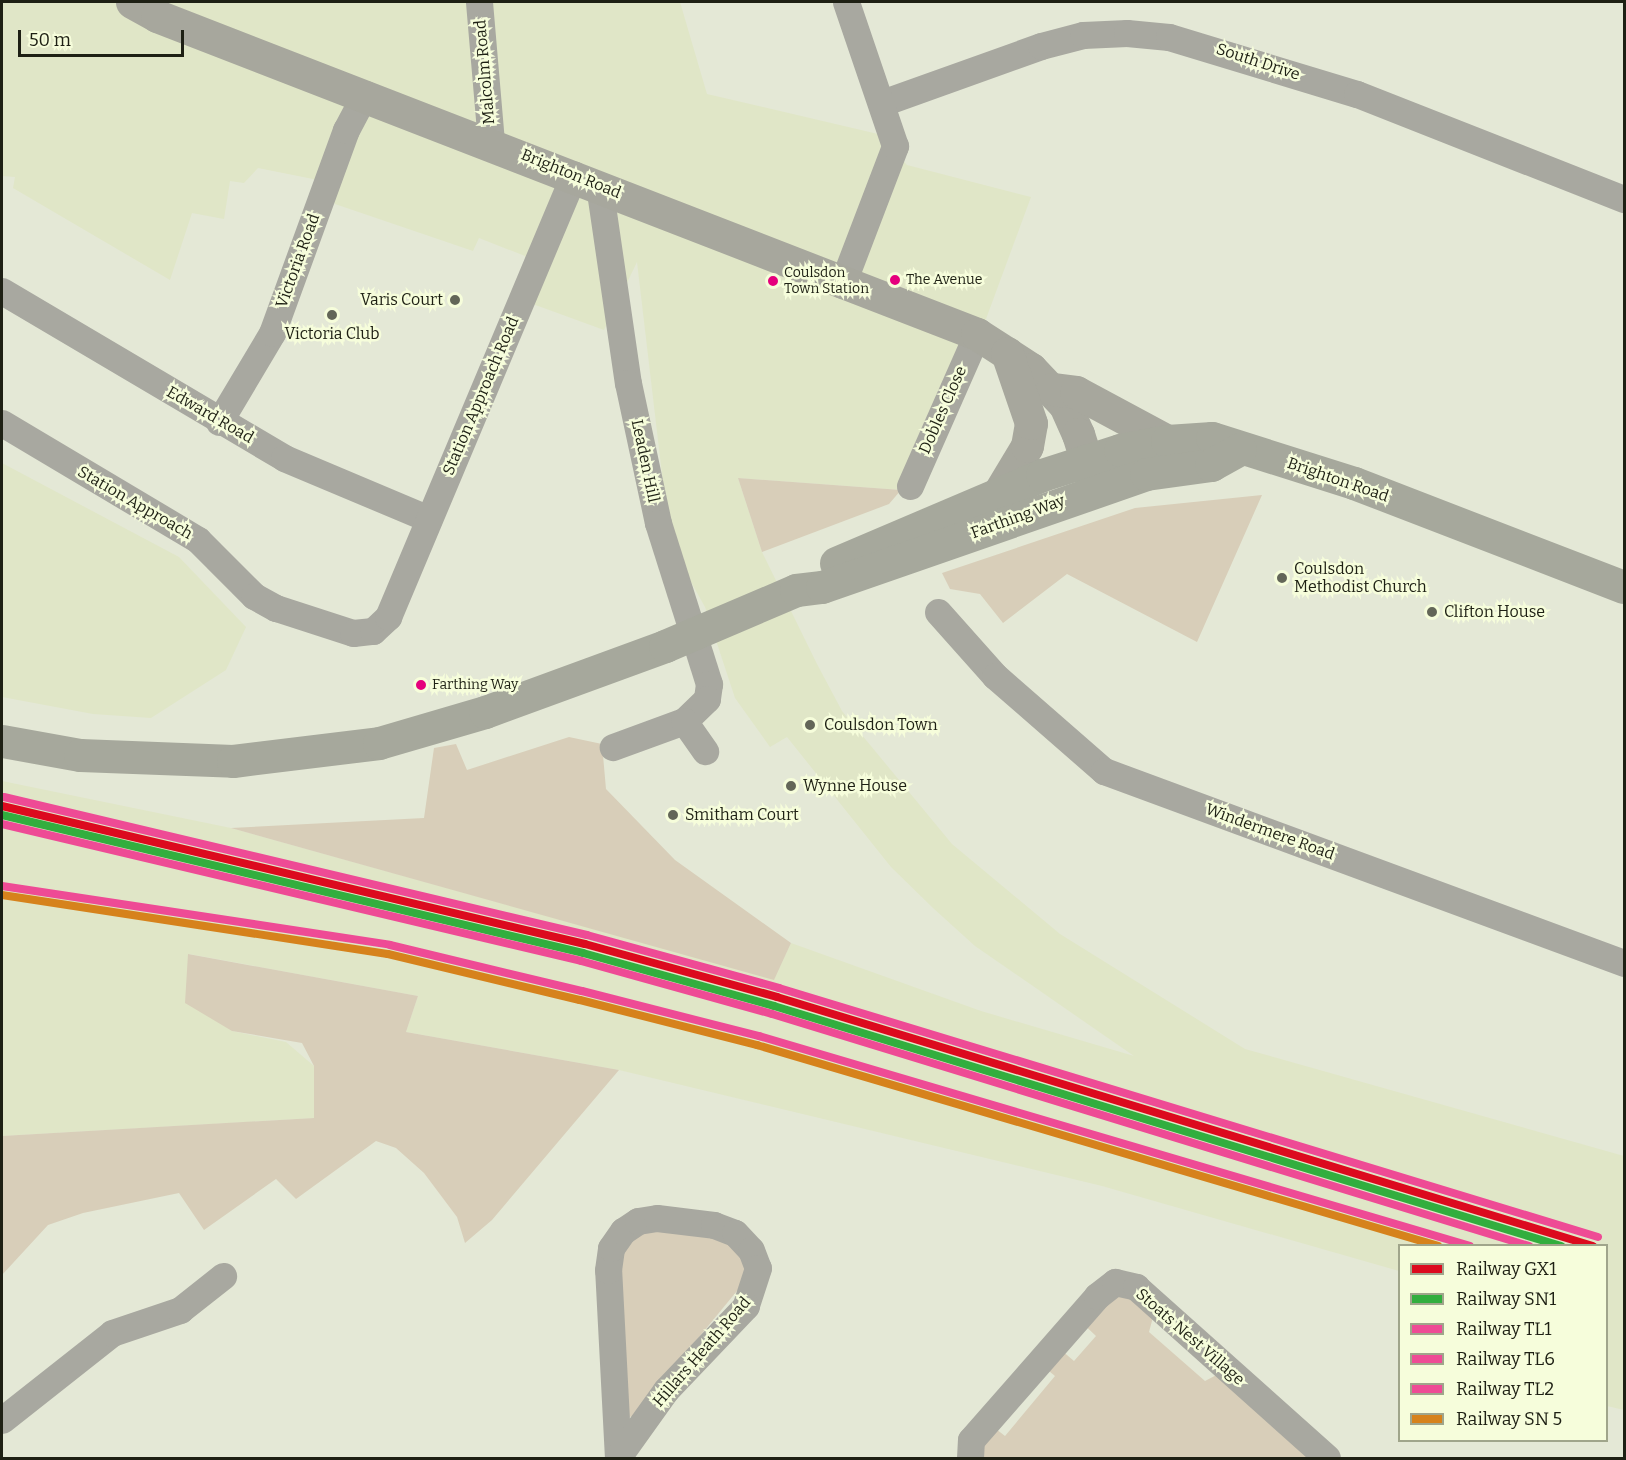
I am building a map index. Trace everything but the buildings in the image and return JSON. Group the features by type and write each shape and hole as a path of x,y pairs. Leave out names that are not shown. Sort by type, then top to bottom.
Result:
{"highway":[{"name":"Brighton Road","path":"1167,441 1212,438 1240,449 1354,483 1624,587"},
{"path":"1091,475 1167,441"},
{"name":"Farthing Way","path":"796,590 816,573 881,541 1000,491 1091,475 1146,474 1211,465 1240,449"},
{"name":"Farthing Way","path":"2,741 80,755 234,761 379,743 485,712 620,663 796,590 822,587 1091,475"}],"main road":[{"name":"Brighton Road","path":"132,2 157,16 587,180 842,285 977,334 1006,353 1052,389 1065,405 1091,475"},
{"path":"1000,491 1027,446 1031,423 1025,398 1006,353"},
{"name":"Brighton Road","path":"1052,389 1077,392 1167,441"}],"street":[{"name":"Malcolm Road","path":"479,2 491,143"},
{"path":"842,285 895,146 846,2"},
{"name":"South Drive","path":"882,104 1041,46 1083,35 1127,33 1169,37 1357,94 1624,199"},
{"name":"Victoria Road","path":"219,422 272,333 346,130 365,94"},
{"name":"Station Approach Road","path":"388,617 429,519 587,180"},
{"name":"Leaden Hill","path":"587,180 628,383 676,590 707,673 707,699 684,721 613,747"},
{"name":"Edward Road","path":"2,291 219,422 284,458 429,519"},
{"name":"Dobles Close","path":"910,486 977,334"},
{"name":"Station Approach","path":"2,423 198,540 233,579 276,608 353,633 374,631 388,617"},
{"name":"Windermere Road","path":"938,612 966,627 994,676 1104,771 1624,963"},
{"path":"684,721 705,751"},
{"name":"Hillars Heath Road","path":"657,1218 714,1225 735,1233 751,1250 758,1268 746,1306 666,1389 618,1458 608,1270 611,1248 622,1231 638,1221 657,1218"},
{"path":"2,1420 112,1333 180,1310 223,1276"},
{"name":"Stoats Nest Village","path":"970,1458 971,1440 1090,1303 1115,1282 1136,1287 1327,1458"}],"shaded area":[{"path":"2,2 680,2 707,94 878,134 907,165 1031,197 924,487 901,490 738,478 762,552 842,711 952,844 1060,934 1245,1049 1624,1156 1624,1410 1608,1406 1608,1244 1398,1244 1398,1271 1102,1186 619,1070 406,1032 418,996 189,954 232,1031 286,1042 314,1066 315,1118 2,1136 2,781 231,828 774,979 791,943 981,1011 1134,1056 975,946 891,867 787,737 770,747 735,698 705,607 686,573 668,525 637,262 604,330 530,303 525,256 479,238 473,251 335,204 313,179 258,168 244,183 230,181 224,219 192,213 170,280 13,188 15,177 2,176"},
{"path":"2,463 179,557 246,627 226,670 151,718 93,714 2,697"},
{"path":"738,478 901,490 889,504 762,552"},
{"path":"1262,495 1197,642 1067,574 1003,623 980,594 950,589 942,573 1135,508"},
{"path":"569,737 602,744 606,789 675,860 791,943 774,980 231,828 424,818 434,748 456,744 467,770"},
{"path":"188,954 418,996 406,1032 619,1070 492,1220 465,1243 457,1217 424,1173 396,1148 376,1141 296,1199 276,1179 204,1230 179,1193 83,1213 48,1225 2,1275 2,1136 314,1118 314,1066 302,1043 232,1031 185,1003"},
{"path":"657,1226 729,1242 742,1253 746,1280 634,1416 629,1417 623,1412 621,1257 626,1243"},
{"path":"1115,1282 1156,1306 1149,1332 1205,1381 1228,1369 1327,1458 970,1458 987,1422 1005,1436 1055,1376 1038,1362 1054,1344 1074,1361 1096,1336 1077,1318"}],"rail line":[{"name":"TL1","path":"4,797 587,935 779,988 1598,1237"},
{"name":"GX1","path":"2,806 585,944 777,997 1586,1244"},
{"name":"SN1","path":"2,815 583,953 774,1006 1554,1244"},
{"name":"TL6","path":"2,824 581,961 772,1014 1522,1244"},
{"name":"TL2","path":"2,886 390,945 582,991 759,1036 1463,1244"}],"transit line":[{"path":"2,895 388,954 580,1000 757,1045 1431,1244"}],"place":[{"name":"The Avenue","path":"895,280"},
{"name":"Coulsdon Town Station","path":"773,281"},
{"name":"Varis Court","path":"455,300"},
{"name":"Victoria Club","path":"332,315"},
{"name":"Coulsdon Methodist Church","path":"1282,578"},
{"name":"Clifton House","path":"1432,612"},
{"name":"Farthing Way","path":"421,685"},
{"name":"Coulsdon Town","path":"810,725"},
{"name":"Wynne House","path":"791,786"},
{"name":"Smitham Court","path":"673,815"}]}
